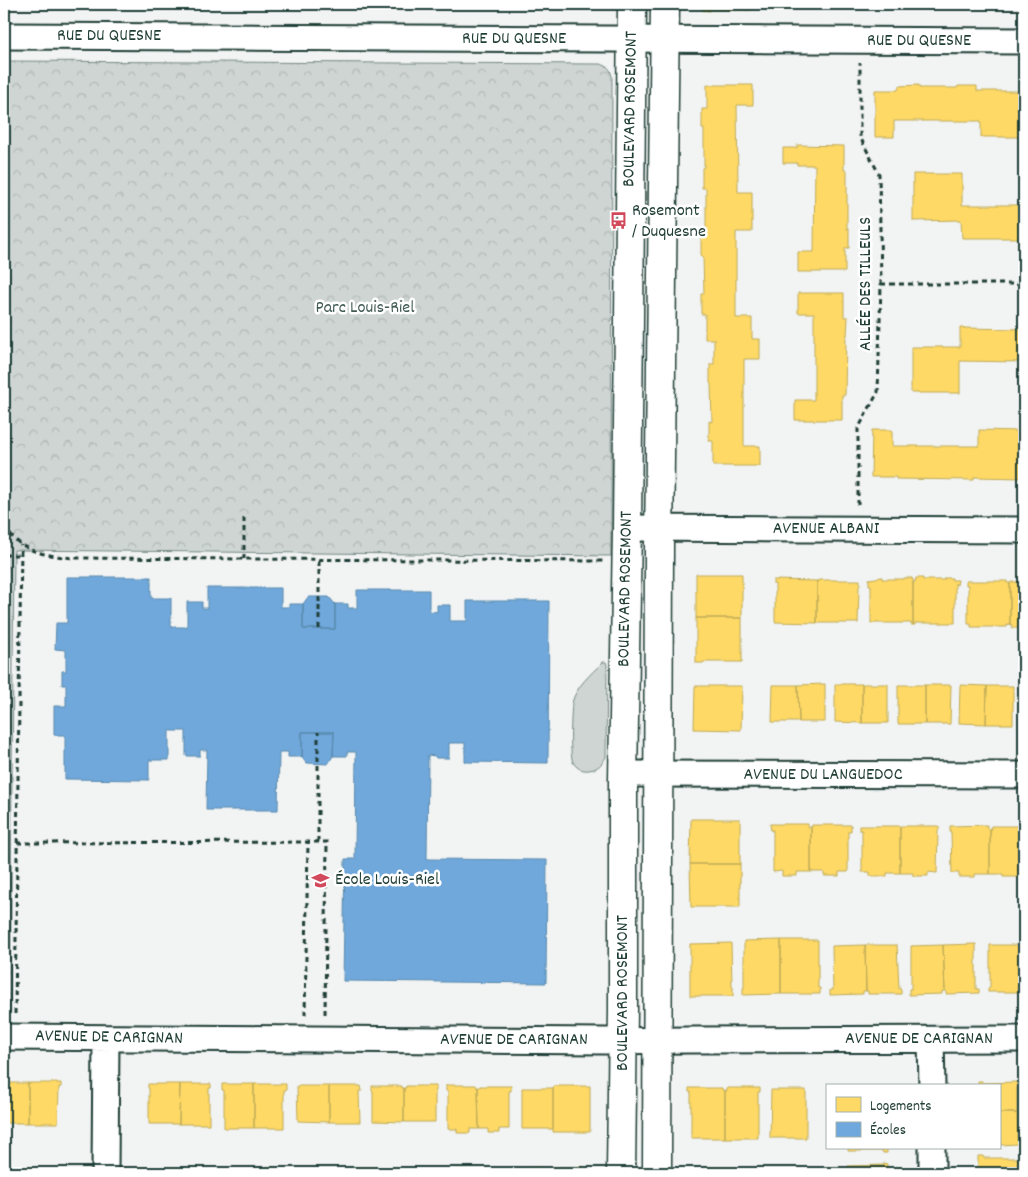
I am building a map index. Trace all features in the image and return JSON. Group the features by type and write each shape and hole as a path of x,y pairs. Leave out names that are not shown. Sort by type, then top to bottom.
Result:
{"main road":[{"name":"BOULEVARD ROSEMONT","path":"621,1173 623,774 632,4"},
{"name":"BOULEVARD ROSEMONT","path":"656,1173 665,4"}],"street":[{"name":"RUE DU QUESNE","path":"4,36 1024,41"},
{"name":"AVENUE ALBANI","path":"627,528 1024,530"},
{"name":"AVENUE DU LANGUEDOC","path":"623,774 1024,775"},
{"name":"AVENUE DE CARIGNAN","path":"4,1037 623,1041 1024,1039"},
{"path":"105,1173 106,1038"},
{"path":"931,1040 932,1084"},
{"path":"932,1150 932,1173"}],"path":[{"name":"ALLÉE DES TILLEULS","path":"858,505 858,429 878,392 881,284 879,174 860,137 860,63"},
{"path":"881,284 1024,284"},
{"path":"244,518 244,559"},
{"path":"4,527 21,544 43,554 74,558 611,561"},
{"path":"15,1014 21,544"},
{"path":"4,555 20,555"},
{"path":"319,559 319,629"},
{"path":"318,732 318,842"},
{"path":"305,1015 308,842"},
{"path":"17,843 327,842 326,1015"}],"green space":[{"name":"Parc Louis-Riel","path":"4,61 600,64 608,68 612,76 611,556 14,550 10,1012 4,1012"},
{"path":"603,662 606,662 607,665 606,757 597,767 584,770 576,766 572,757 572,703 580,686"}],"building: Logements":[{"path":"703,4 751,4 751,10 702,10"},
{"path":"707,85 753,85 753,105 737,105 738,192 752,192 752,232 736,232 736,318 752,318 752,339 760,339 760,359 744,359 744,446 760,446 760,466 713,466 713,441 709,441 709,421 712,422 710,364 714,364 714,339 705,339 705,314 701,314 701,294 704,294 701,237 706,236 706,188 702,188 704,129 702,129 702,109 707,109"},
{"path":"919,85 919,88 977,86 977,91 1024,91 1024,122 1021,122 1021,137 981,137 981,121 894,121 894,137 875,137 875,90 898,90 899,86"},
{"path":"797,145 844,146 844,170 847,170 847,229 849,228 849,248 845,248 845,272 798,272 798,252 814,252 815,165 783,163 783,148 797,148"},
{"path":"913,174 962,174 962,205 1024,205 1024,238 962,238 961,220 913,221"},
{"path":"798,293 844,293 844,317 848,317 845,395 842,395 842,420 795,420 795,400 814,400 814,313 798,313"},
{"path":"960,328 1024,329 1024,362 960,361 960,393 911,393 911,347 960,347"},
{"path":"872,430 892,430 892,446 979,446 979,430 1019,431 1019,446 1024,446 1024,481 1023,478 974,477 974,480 871,477"},
{"path":"696,574 742,574 742,618 696,618"},
{"path":"882,577 882,579 913,579 913,625 911,623 871,623 871,585 869,585 869,579"},
{"path":"916,578 944,580 944,578 952,578 952,580 958,580 957,585 955,583 955,623 915,623 913,625 913,582 915,582"},
{"path":"773,580 817,581 817,623 775,622 775,584 773,584"},
{"path":"860,580 858,623 817,623 817,581"},
{"path":"966,581 1007,581 1007,583 1010,583 1010,624 1007,627 971,627 971,624 968,624 968,585 966,585"},
{"path":"1024,582 1024,628 1012,628 1010,624 1010,583"},
{"path":"696,618 742,618 742,662 696,663"},
{"path":"825,684 825,722 799,722 798,685"},
{"path":"835,684 862,684 862,723 835,722"},
{"path":"862,684 888,684 888,723 862,723"},
{"path":"773,685 798,685 799,722 772,722"},
{"path":"898,685 925,685 925,724 898,724"},
{"path":"925,685 951,685 950,724 925,724"},
{"path":"960,685 987,686 986,724 959,723"},
{"path":"695,686 742,686 741,730 694,729"},
{"path":"987,686 1013,686 1013,724 986,724"},
{"path":"691,819 740,819 740,864 690,864"},
{"path":"770,824 808,824 808,827 811,827 811,872 797,872 797,876 782,876 782,871 773,872 773,830 771,831"},
{"path":"812,825 851,825 851,831 848,831 848,872 839,872 839,876 824,876 824,872 811,872"},
{"path":"987,825 987,829 990,828 990,874 975,874 975,877 959,877 959,873 952,873 950,826"},
{"path":"859,826 900,826 900,873 887,873 887,876 870,876 870,872 862,872 862,830 859,830"},
{"path":"900,826 939,826 937,873 928,872 928,876 913,876 913,873 900,873"},
{"path":"991,826 1024,826 1024,873 1019,874 1019,877 1003,877 1003,874 990,874"},
{"path":"690,864 740,864 740,907 691,907"},
{"path":"781,940 781,994 743,995 744,941"},
{"path":"781,940 818,940 818,988 820,988 820,994 781,994"},
{"path":"731,943 733,996 690,996 690,944"},
{"path":"976,944 976,989 979,989 979,993 946,994 943,945"},
{"path":"865,945 866,991 863,991 863,994 830,995 830,990 833,990 832,946"},
{"path":"865,945 897,945 899,989 901,989 901,994 868,994 868,991 866,991"},
{"path":"943,945 945,991 942,991 942,994 909,995 909,989 911,989 911,946"},
{"path":"990,945 1022,945 1023,992 988,992 990,987"},
{"path":"1022,945 1024,945 1024,992 1023,992"},
{"path":"978,1081 982,1081 982,1083 1017,1082 1017,1113 1000,1113 1000,1084 978,1084"},
{"path":"4,1083 28,1083 28,1123 4,1123"},
{"path":"28,1083 61,1083 61,1087 59,1087 58,1123 28,1123"},
{"path":"148,1084 180,1084 179,1124 149,1124"},
{"path":"180,1084 211,1084 211,1088 209,1088 209,1124 179,1124"},
{"path":"222,1084 254,1084 254,1128 224,1128 224,1090 222,1090"},
{"path":"254,1084 286,1084 286,1090 284,1090 284,1128 254,1128"},
{"path":"446,1085 476,1085 478,1087 479,1129 470,1129 470,1133 457,1133 457,1129 448,1129 448,1091 446,1091"},
{"path":"297,1086 329,1086 329,1122 298,1121"},
{"path":"329,1086 361,1086 362,1091 359,1091 360,1122 329,1122"},
{"path":"372,1086 402,1086 404,1088 404,1122 373,1121"},
{"path":"406,1086 436,1086 435,1122 404,1122 404,1088"},
{"path":"511,1086 511,1091 509,1091 509,1129 499,1129 499,1133 488,1133 488,1129 479,1129 478,1087"},
{"path":"554,1086 590,1086 590,1132 553,1132"},
{"path":"522,1088 553,1088 553,1129 522,1129"},
{"path":"689,1088 722,1088 723,1091 725,1090 725,1138 691,1138 691,1092 689,1092"},
{"path":"727,1088 760,1088 760,1092 758,1092 758,1138 725,1138 725,1090 727,1091"},
{"path":"771,1090 806,1090 806,1138 770,1138"},
{"path":"1000,1113 1017,1113 1018,1144 1000,1145"},
{"path":"887,1150 887,1153 883,1153 883,1151 848,1151"},
{"path":"978,1156 983,1156 984,1158 1018,1158 1018,1173 978,1173"},
{"path":"884,1163 887,1164 887,1173 848,1173 848,1166 884,1165"},
{"path":"559,1167 584,1167 583,1170 590,1170 590,1173 552,1173 552,1170 559,1170"},
{"path":"530,1168 543,1168 542,1172 552,1173 522,1173 530,1172"},
{"path":"456,1170 467,1170 467,1173 456,1173"},
{"path":"488,1170 499,1170 499,1173 488,1173"},
{"path":"698,1170 704,1170 704,1172 744,1173 698,1173"},
{"path":"223,1171 254,1171 254,1173 223,1173"},
{"path":"254,1171 283,1171 283,1173 254,1173"},
{"path":"179,1172 179,1173 148,1173"}],"building: Écoles":[{"path":"67,577 151,577 151,598 171,598 171,627 187,627 187,602 202,602 202,608 207,608 207,588 281,588 281,607 289,607 289,604 303,604 303,629 335,629 335,604 348,604 348,608 357,608 357,590 429,590 429,611 437,612 437,605 450,605 450,621 467,621 467,601 549,601 548,763 465,762 465,743 449,743 449,758 436,758 435,756 428,755 427,859 547,860 546,983 343,981 345,859 355,859 356,752 347,752 347,756 333,756 334,732 302,732 302,757 288,757 288,752 279,752 278,810 206,810 207,750 200,750 200,756 186,756 186,731 169,731 169,760 149,760 149,780 65,779 65,735 54,735 54,706 66,706 66,685 62,685 62,671 66,671 66,650 55,649 56,623 67,623"},
{"path":"308,597 329,597 335,604 335,629 303,629 303,604"},
{"path":"302,732 334,732 333,756 328,764 307,763 302,757"}],"place":[{"name":"Rosemont / Duquesne","path":"618,221"},
{"name":"École Louis-Riel","path":"321,880"}]}
